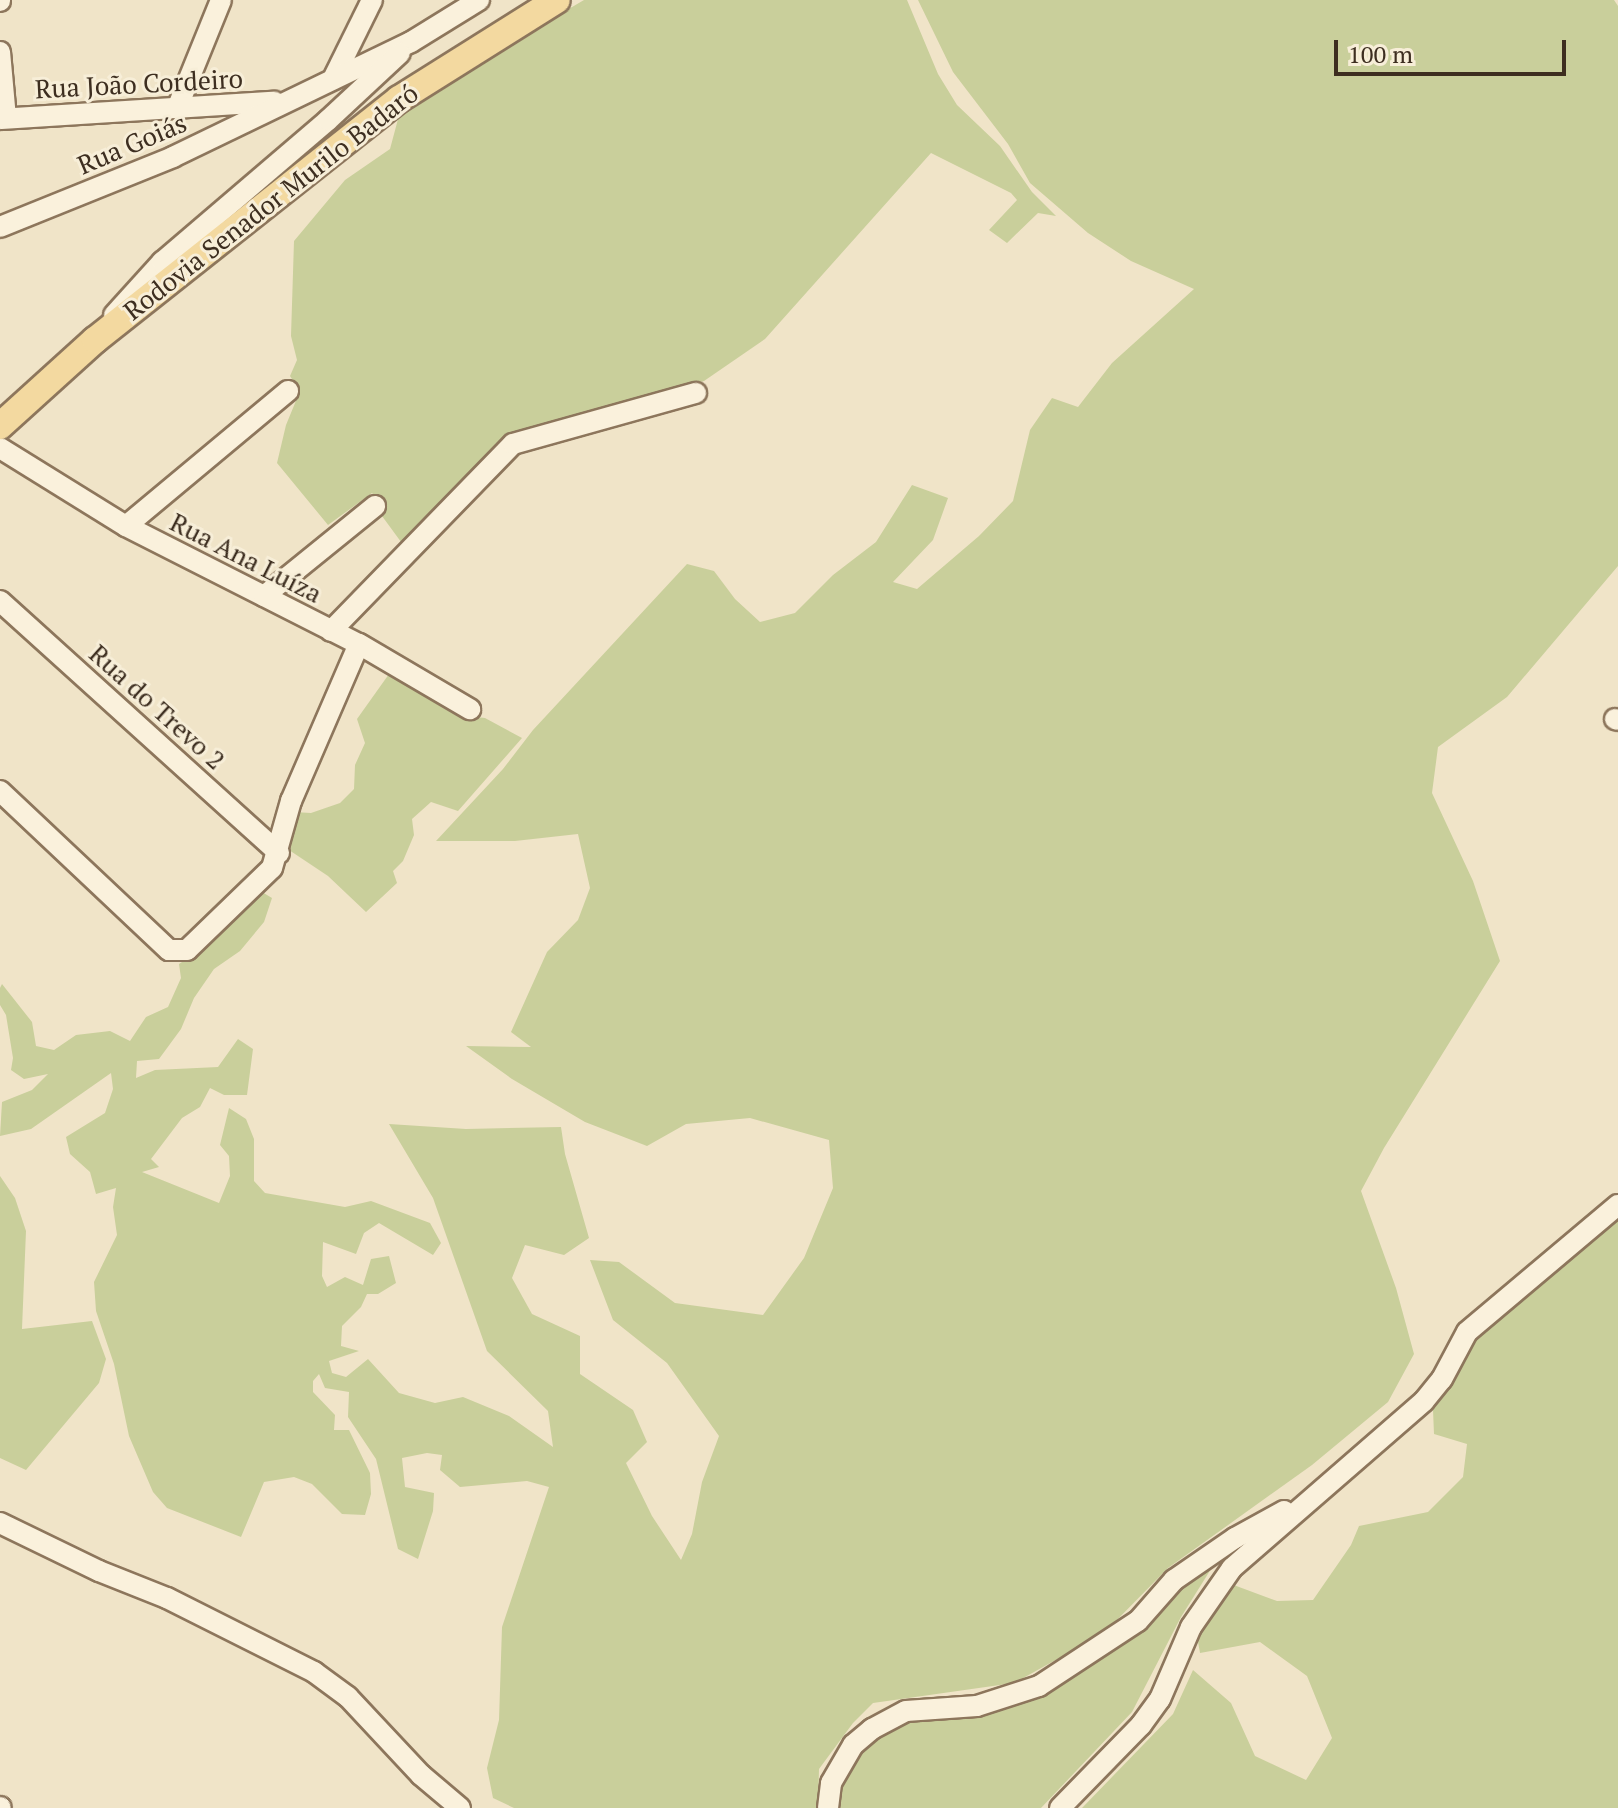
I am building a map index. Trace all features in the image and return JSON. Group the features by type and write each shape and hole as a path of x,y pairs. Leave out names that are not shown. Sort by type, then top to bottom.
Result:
{"main road":[{"name":"Rodovia Senador Murilo Badaró","path":"0,426 95,340 399,99 557,0"}],"street":[{"path":"178,106 221,0"},
{"path":"333,79 372,0"},
{"path":"95,340 122,304 162,262 328,120 411,42 479,0"},
{"name":"Rua Goiás","path":"0,227 173,157 411,42"},
{"path":"0,52 3,119"},
{"name":"Rua João Cordeiro","path":"3,119 282,102"},
{"path":"126,526 288,391"},
{"path":"331,631 504,450 522,440 696,393"},
{"name":"Rua Ana Luíza","path":"0,448 126,526 359,644 470,709"},
{"path":"264,596 375,506"},
{"name":"Rua do Trevo 2","path":"0,601 279,853"},
{"path":"0,791 174,952 187,950 263,880 279,853 280,836 291,801 359,644"},
{"path":"1060,1808 1141,1725 1160,1699 1191,1627 1232,1568 1434,1391 1467,1332 1618,1205"},
{"path":"828,1808 831,1783 853,1745 872,1729 906,1711 977,1706 1039,1686 1138,1621 1174,1580 1235,1538 1320,1490"},
{"path":"0,1523 99,1571 167,1598 314,1672 348,1697 421,1775 460,1808"}],"green space":[{"path":"584,0 907,0 938,74 957,105 1000,146 1032,192 1056,216 1038,213 1007,243 989,230 1017,200 1011,193 931,153 765,339 704,381 553,421 502,440 404,546 382,516 378,500 372,493 328,525 277,463 286,425 300,391 290,376 297,360 291,336 294,241 345,180 390,149 401,108"},
{"path":"918,0 1614,0 1618,6 1618,566 1507,697 1438,747 1432,793 1473,881 1500,961 1384,1148 1361,1191 1396,1288 1414,1354 1388,1402 1312,1465 1168,1568 1111,1626 1070,1652 1014,1683 873,1703 853,1723 819,1769 818,1808 514,1808 493,1798 487,1768 499,1720 502,1627 549,1487 527,1481 460,1487 440,1470 442,1455 427,1453 402,1458 405,1487 434,1493 433,1511 418,1559 398,1549 376,1459 348,1417 349,1392 325,1388 319,1374 313,1381 313,1392 335,1415 334,1430 349,1430 370,1473 371,1494 365,1515 342,1514 312,1484 294,1477 264,1482 241,1537 167,1508 153,1492 129,1436 114,1364 96,1311 94,1282 117,1235 113,1207 116,1188 96,1194 90,1172 70,1154 66,1137 105,1113 113,1089 111,1073 31,1129 0,1136 2,1102 32,1090 48,1074 24,1079 11,1070 13,1058 6,1015 0,1005 0,988 2,984 32,1022 36,1046 54,1050 76,1035 110,1031 130,1041 146,1017 168,1007 181,978 179,964 200,950 262,892 272,898 264,922 240,951 214,969 194,998 181,1029 159,1059 137,1061 136,1078 155,1070 218,1067 238,1039 253,1049 247,1095 224,1095 210,1088 200,1107 182,1118 151,1159 159,1167 142,1172 219,1203 230,1176 229,1156 220,1145 229,1108 246,1119 254,1139 254,1181 265,1193 345,1207 371,1201 430,1223 441,1243 433,1255 379,1223 364,1233 356,1254 323,1242 322,1276 327,1287 345,1277 363,1285 371,1259 389,1256 396,1283 378,1294 367,1294 361,1307 342,1326 341,1346 359,1351 329,1361 332,1373 346,1377 368,1359 399,1393 435,1403 463,1397 509,1416 553,1447 548,1411 487,1351 433,1198 389,1124 466,1129 561,1127 565,1154 589,1238 564,1255 525,1245 512,1278 532,1314 580,1336 580,1374 633,1410 647,1442 626,1463 652,1516 681,1560 692,1534 702,1482 719,1436 667,1363 613,1320 590,1260 619,1262 675,1303 763,1315 804,1258 833,1188 829,1140 750,1118 686,1124 647,1146 585,1122 512,1079 466,1046 531,1047 511,1032 547,952 578,920 590,888 578,834 515,841 436,841 503,769 533,730 687,564 714,571 735,599 760,622 795,613 833,575 876,542 912,485 948,498 933,540 893,582 917,589 979,536 1013,501 1030,430 1052,398 1078,407 1112,363 1194,289 1131,261 1088,233 1030,183 1008,144 953,72"},
{"path":"394,667 446,698 458,715 485,718 522,738 458,811 431,802 412,819 414,835 403,861 393,871 397,883 366,912 328,876 283,846 294,812 311,813 340,803 354,789 355,765 365,743 357,719"},
{"path":"0,1176 15,1198 26,1231 22,1329 92,1321 106,1359 99,1383 26,1470 0,1458"},
{"path":"1618,1219 1618,1808 1082,1808 1173,1714 1193,1670 1231,1703 1255,1756 1306,1780 1332,1738 1307,1676 1260,1642 1200,1653 1197,1636 1231,1584 1277,1601 1313,1600 1351,1545 1359,1526 1428,1512 1463,1477 1467,1444 1434,1434 1433,1410 1472,1341"},
{"path":"1221,1553 1181,1617 1132,1712 1041,1808 836,1808 838,1784 857,1748 908,1717 1044,1689"}]}
